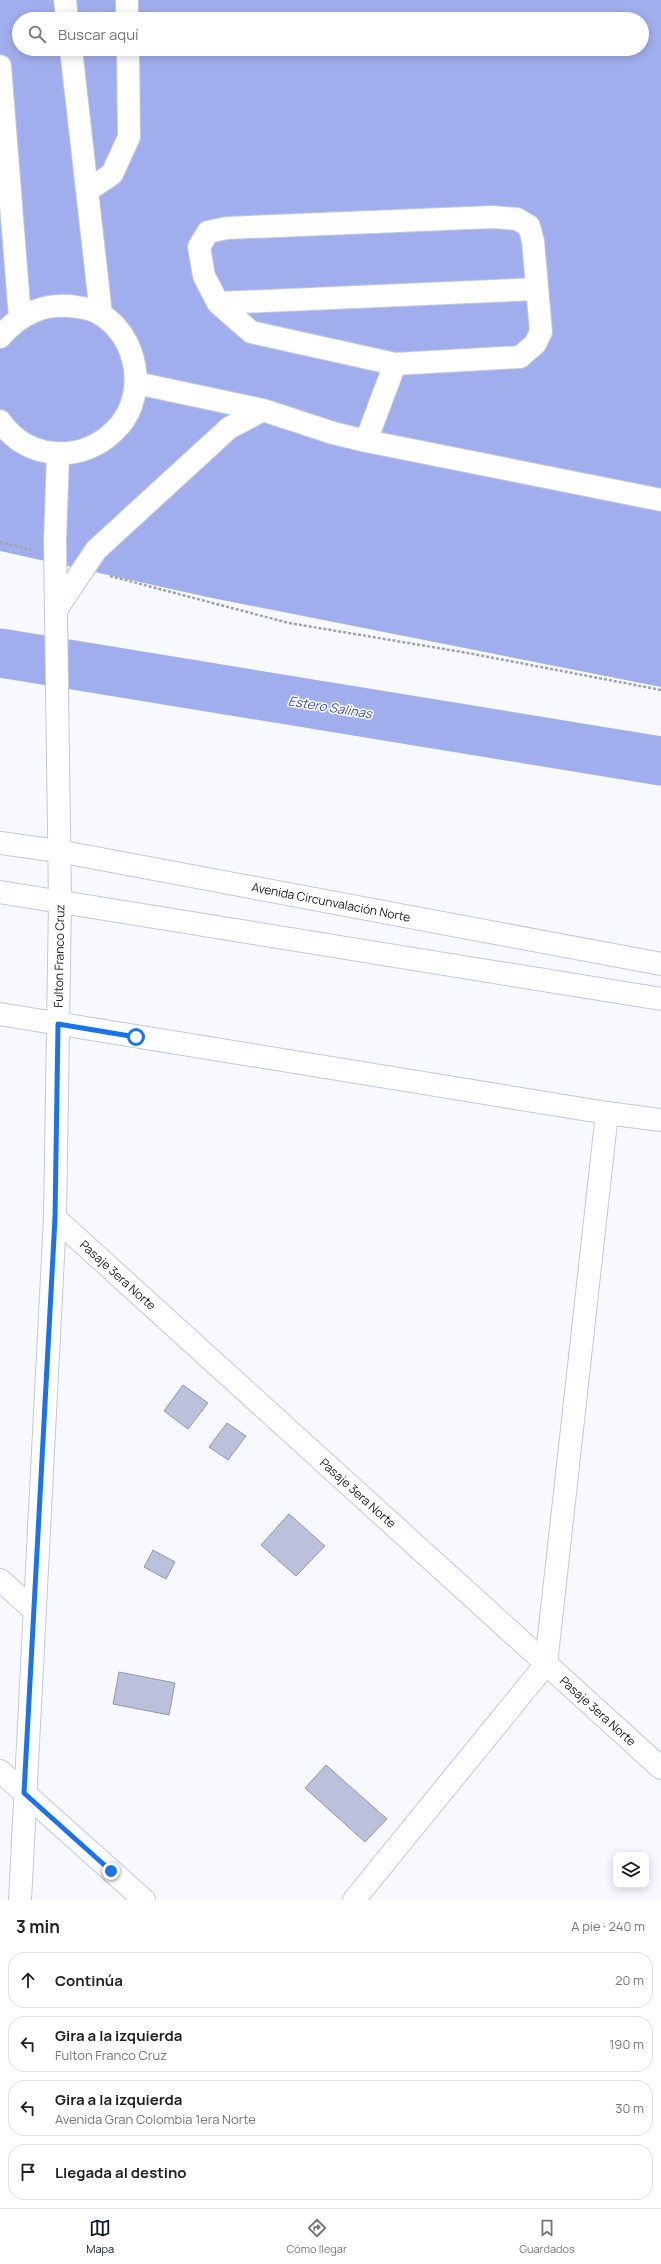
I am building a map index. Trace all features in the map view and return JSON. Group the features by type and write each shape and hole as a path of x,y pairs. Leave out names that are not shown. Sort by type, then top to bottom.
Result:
{"street":[{"path":"65,0 66,12"},
{"path":"127,0 127,12"},
{"path":"72,56 100,314"},
{"path":"87,191 112,174 129,137 128,56"},
{"path":"0,66 20,318"},
{"path":"493,217 517,219 529,226 533,241 541,332 535,344 520,357 395,364 251,332 218,303 204,276 199,247 208,232 227,228 493,217"},
{"path":"218,303 537,289"},
{"path":"0,337 11,324 27,313 45,307 64,305 100,314 116,329 128,345 135,363 136,383 133,402 124,420 112,434 96,446 77,452 58,454 34,449 21,442 0,421"},
{"path":"366,441 395,364"},
{"path":"136,383 263,410 333,433 366,441 661,500"},
{"path":"56,610 96,550 229,428 263,410"},
{"name":"Fulton Franco Cruz","path":"20,1900 24,1793 55,1218 60,902 58,851 55,558 58,454"},
{"name":"Avenida Circunvalación Norte","path":"0,843 58,851 661,964"},
{"path":"0,892 661,999"},
{"path":"0,1014 607,1113 661,1120"},
{"path":"354,1900 546,1664 607,1113"},
{"name":"Pasaje 3era Norte","path":"55,1218 661,1768"},
{"path":"0,1580 34,1610"},
{"path":"0,1771 144,1900"}],"path":[{"path":"0,542 55,558"},
{"path":"86,566 120,580 289,623 468,653 661,690"}],"water":[{"path":"0,0 661,0 661,687 207,597 0,551"}],"building":[{"path":"183,1385 208,1403 188,1429 164,1411"},
{"path":"227,1423 246,1436 228,1460 209,1447"},
{"path":"289,1514 325,1546 296,1576 261,1545"},
{"path":"153,1550 175,1562 166,1579 144,1567"},
{"path":"119,1672 175,1683 169,1715 113,1704"},
{"path":"326,1765 387,1819 365,1842 305,1788"}],"waterway":[{"name":"Estero Salinas","path":"0,653 661,761"}],"route":[{"path":"111,1871 24,1793 55,1218 58,1024 136,1037"}]}
